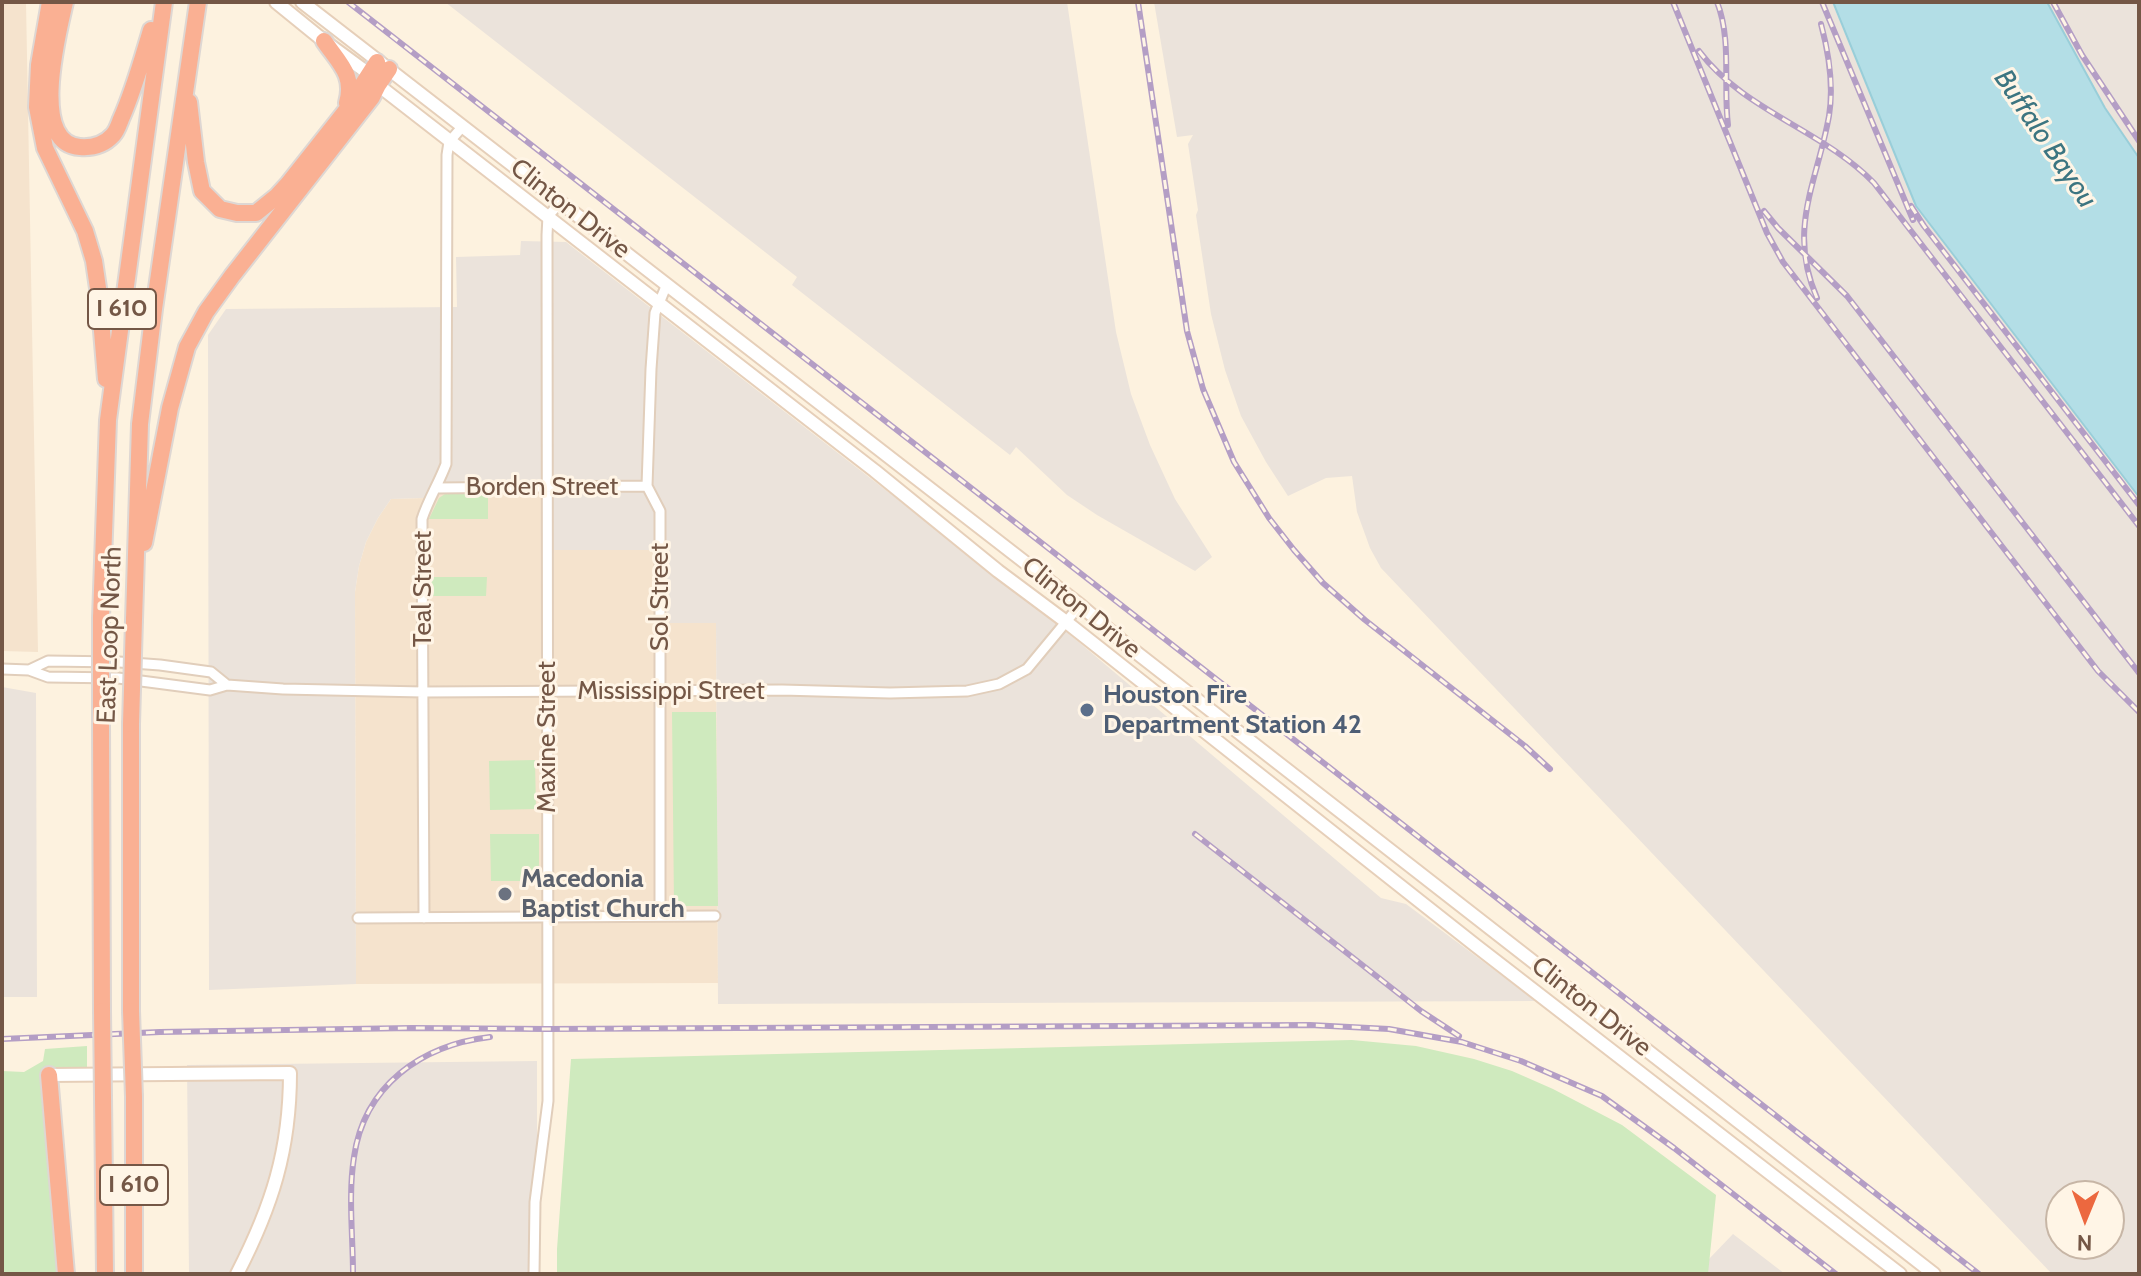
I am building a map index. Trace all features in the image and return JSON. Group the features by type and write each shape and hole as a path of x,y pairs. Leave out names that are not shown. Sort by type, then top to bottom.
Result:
{"highway":[{"path":"50,2 40,53 37,107 45,148 85,231 94,261 108,420"},
{"path":"65,2 53,62 53,120 62,140 73,147 94,149 115,134 162,2"},
{"name":"East Loop North","path":"105,1274 101,618 108,420 162,2"},
{"name":"East Loop North","path":"134,1274 131,724 140,424 198,2"},
{"path":"324,41 348,75 350,91 345,112"},
{"path":"186,77 202,191 220,209 256,213 277,196 378,72"},
{"path":"135,588 170,408 187,347 206,312 232,276 372,97 378,72"},
{"path":"49,1075 66,1274"},
{"path":"134,1243 141,1274"}],"main road":[{"name":"Clinton Drive","path":"276,2 324,41 463,126 1934,1274"},
{"name":"Clinton Drive","path":"302,2 449,142 875,471 1475,945 1900,1274"},
{"path":"1380,870 1394,854"},
{"path":"1475,945 1490,929"},
{"path":"1610,1050 1625,1034"},
{"path":"49,1075 290,1073 287,1134 281,1164 263,1221 237,1274"},
{"path":"1737,1149 1750,1131"}],"street":[{"path":"449,142 463,126"},
{"name":"Teal Street","path":"424,918 422,519 446,464 449,142"},
{"path":"548,216 560,203"},
{"name":"Maxine Street","path":"534,1274 535,1202 548,1101 548,216"},
{"name":"Sol Street","path":"660,916 660,511 647,486 655,313 667,284"},
{"name":"Borden Street","path":"438,488 647,486"},
{"name":"Mississippi Street","path":"2,669 29,670 48,677 118,678 210,690 227,685 423,692 782,690 900,693 978,689 1009,680 1027,669 1080,605"},
{"name":"Mississippi Street","path":"29,670 48,661 133,663 211,672 227,685"},
{"path":"358,918 715,916"}],"shaded area":[{"path":"2,2 26,2 38,652 2,651"},
{"path":"445,2 1067,2 1116,332 1131,394 1175,499 1212,557 1195,571 1067,495 1016,447 1010,455 792,285 797,277"},
{"path":"1154,2 1832,2 1916,206 2139,497 2139,1274 2052,1274 1381,568 1357,512 1352,476 1326,478 1288,496 1241,416 1225,370 1211,314 1196,215 1198,210 1188,144 1193,135 1177,137"},
{"path":"2046,2 2139,2 2139,158 2102,103"},
{"path":"521,241 566,242 1048,616 1381,898 1406,904 1536,1001 718,1004 716,623 664,623 664,550 550,550 550,483 432,482 424,498 391,499 366,542 355,592 356,984 209,990 208,335 226,309 457,307 456,257 520,255"},
{"path":"432,482 551,483 665,550 716,623 718,983 356,984 355,592 366,542 391,499 424,498"},
{"path":"2,687 36,693 37,997 2,997"},
{"path":"537,1061 537,1274 189,1274 187,1065"},
{"path":"1733,1234 1785,1274 1708,1274 1708,1260"}],"green space":[{"path":"445,494 488,494 488,519 429,519 439,498"},
{"path":"428,577 487,577 486,596 428,596"},
{"path":"672,712 716,712 718,906 674,906"},
{"path":"535,760 536,809 490,810 489,761"},
{"path":"490,834 539,834 539,881 491,881"},
{"path":"1352,1040 1416,1046 1474,1059 1553,1089 1622,1125 1716,1195 1708,1274 557,1274 571,1059"},
{"path":"87,1046 87,1069 43,1070 62,1274 2,1274 2,1071 24,1072 43,1061 45,1049"}],"water":[{"name":"Buffalo Bayou","path":"1833,2 2047,2 2105,108 2139,158 2139,497 1916,206"}],"railway":[{"path":"348,2 1979,1274"},
{"path":"1138,2 1187,331 1203,389 1234,462 1269,518 1323,583 1550,769"},
{"path":"1673,2 1767,233 1783,262 2098,671 2139,712"},
{"path":"1717,2 1726,47 1728,125"},
{"path":"1822,2 1913,220"},
{"path":"2053,2 2082,55 2139,141"},
{"path":"1817,298 1808,273 1804,228 1829,116 1831,93 1821,24"},
{"path":"1699,51 1717,72 1738,89 1831,148 1874,183 2139,526"},
{"path":"1911,206 2139,505"},
{"path":"1764,211 1847,296 2139,673"},
{"path":"1195,834 1421,1011 1459,1036"},
{"path":"2,1039 160,1032 412,1028 1310,1025 1389,1029 1462,1042 1521,1061 1602,1096 1836,1274"},
{"path":"353,1274 352,1171 360,1132 370,1109 383,1090 419,1060 441,1049 490,1037"}],"place":[{"name":"Houston Fire Department Station 42","path":"1087,710"},
{"name":"Macedonia Baptist Church","path":"505,894"}]}
